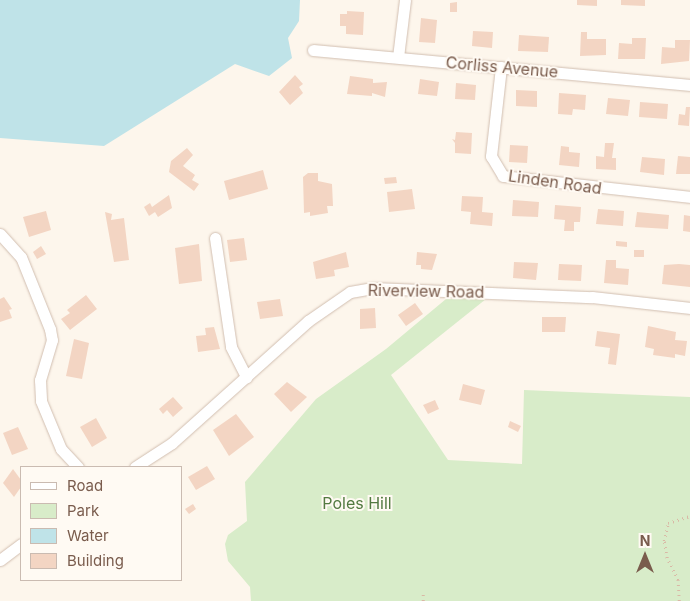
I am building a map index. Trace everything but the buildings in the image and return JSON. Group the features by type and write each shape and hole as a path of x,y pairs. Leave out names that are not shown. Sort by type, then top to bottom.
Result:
{"street":[{"path":"398,57 405,0"},
{"name":"Corliss Avenue","path":"313,50 690,85"},
{"name":"Linden Road","path":"501,67 491,156 503,176 690,197"},
{"path":"0,234 21,257 50,329 52,340 40,380 41,401 61,448 77,466"},
{"path":"215,238 231,347 246,377"},
{"name":"Riverview Road","path":"136,466 172,443 318,312 340,297 361,289 592,297 690,308"},
{"path":"0,560 20,545"}],"path":[{"path":"679,601 678,580 667,558 664,541 668,523 690,516"},
{"path":"423,592 423,601"}],"green space":[{"name":"Poles Hill","path":"446,299 486,299 391,375 448,460 522,464 524,390 690,397 690,601 251,601 250,587 228,561 225,544 228,535 247,521 245,482 316,399 386,349"}],"water":[{"path":"0,0 300,0 299,21 288,38 292,58 269,76 235,64 104,146 0,138"}]}
